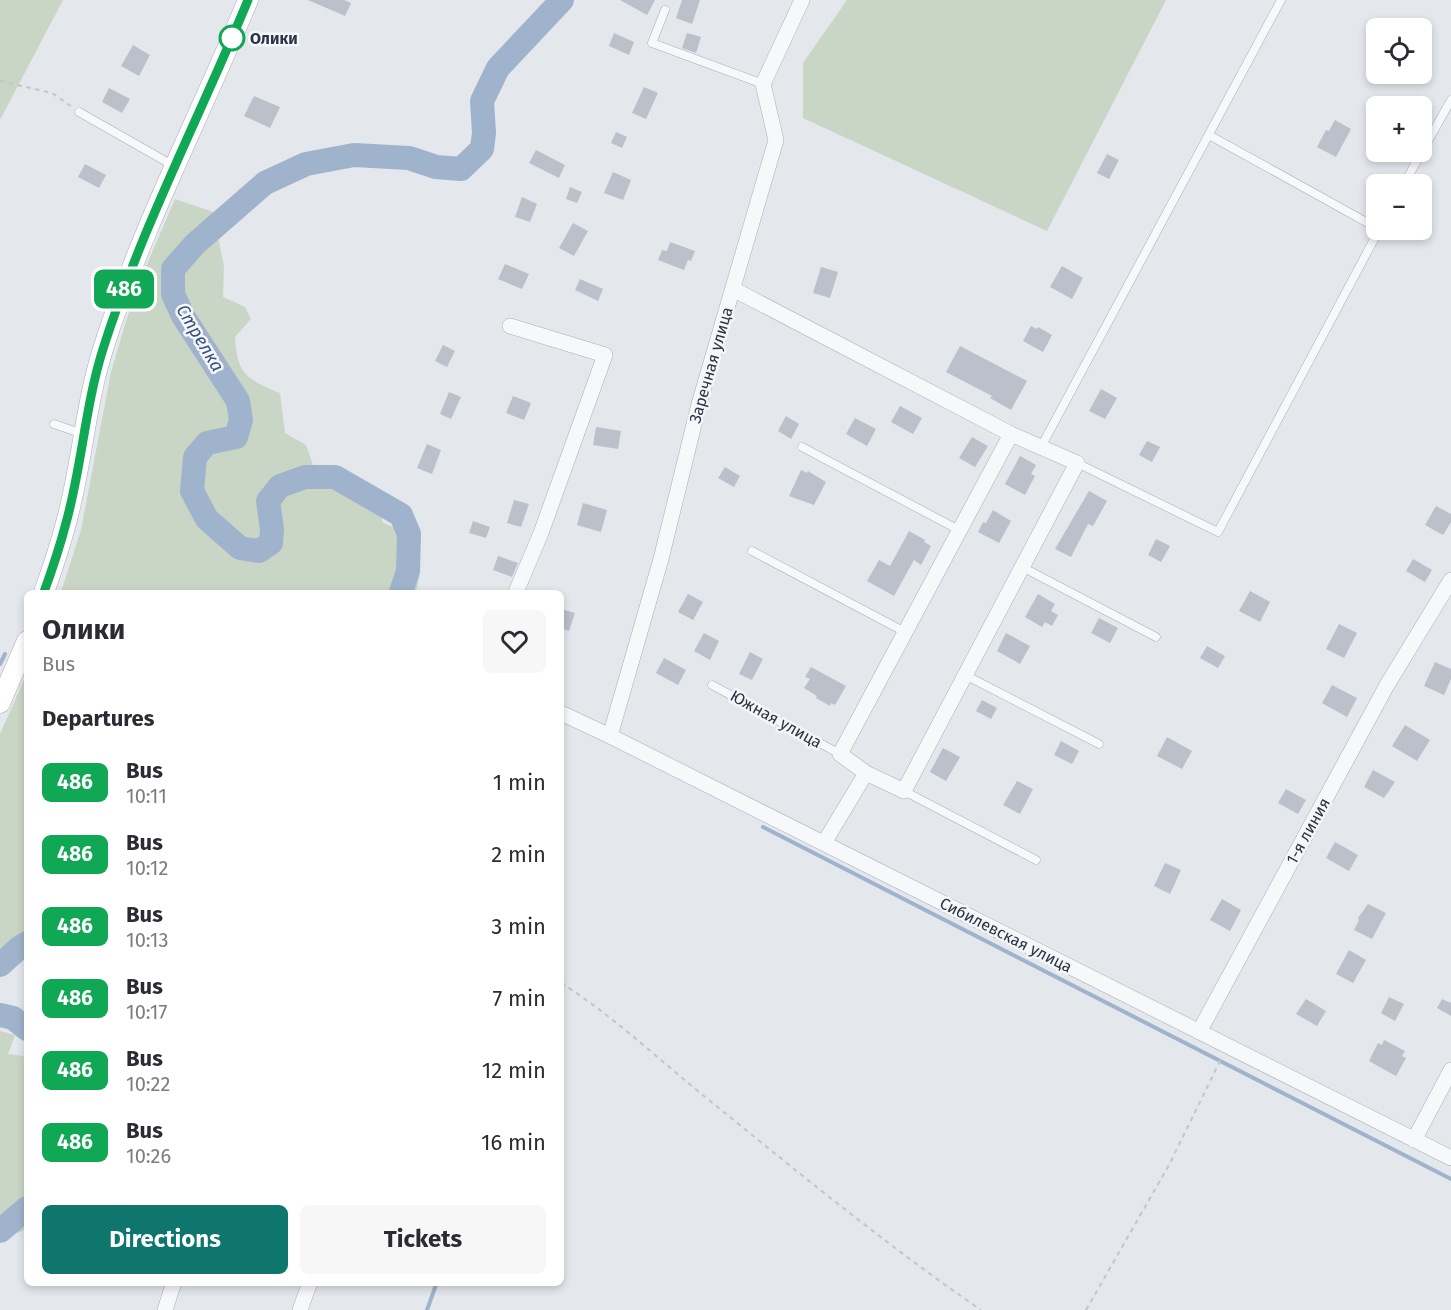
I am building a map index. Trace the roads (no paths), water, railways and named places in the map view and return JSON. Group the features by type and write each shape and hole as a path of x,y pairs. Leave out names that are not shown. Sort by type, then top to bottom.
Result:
{"main road":[{"path":"45,590 67,522 88,404 118,304 248,0"},
{"path":"0,703 24,649"}],"street":[{"path":"763,84 802,0"},
{"name":"Заречная улица","path":"610,736 661,559 699,404 776,140 763,84"},
{"path":"733,290 1011,434 1077,463 904,791 866,773 840,754 1011,434"},
{"path":"510,326 605,355 541,532 517,590"},
{"name":"1-я линия","path":"1199,1032 1387,685 1451,580"},
{"name":"Сибилевская улица","path":"564,714 1451,1158"},
{"path":"824,843 866,773"},
{"path":"1414,1140 1451,1071"},
{"path":"165,1310 173,1286"},
{"path":"300,1310 309,1286"}],"lane":[{"path":"1041,447 1281,0"},
{"path":"665,10 652,43 763,84"},
{"path":"1410,174 1451,100"},
{"path":"79,112 175,167"},
{"path":"1209,135 1366,222"},
{"path":"1077,463 1218,532 1372,240"},
{"path":"54,424 83,434"},
{"path":"801,447 960,530"},
{"path":"752,551 905,632"},
{"path":"1022,567 1156,637"},
{"path":"965,675 1099,744"},
{"name":"Южная улица","path":"712,685 840,754"},
{"path":"904,791 1036,860"}],"waterway":[{"name":"Стрелка","path":"402,590 408,571 409,534 401,515 335,477 305,477 280,486 268,501 272,529 271,543 259,551 240,548 207,519 192,491 195,457 207,443 236,437 241,420 238,401 183,316 173,294 173,269 195,244 265,183 306,164 354,155 409,158 436,167 461,169 482,149 484,133 482,101 498,68 562,0"},
{"path":"0,664 5,654"},
{"path":"763,827 1451,1179"},
{"name":"Стрелка","path":"0,965 24,945"},
{"name":"Стрелка","path":"0,1015 13,1018 24,1027"},
{"name":"Стрелка","path":"0,1231 24,1211"},
{"path":"427,1310 436,1286"}],"place":[{"name":"Олики","path":"232,38"}]}
